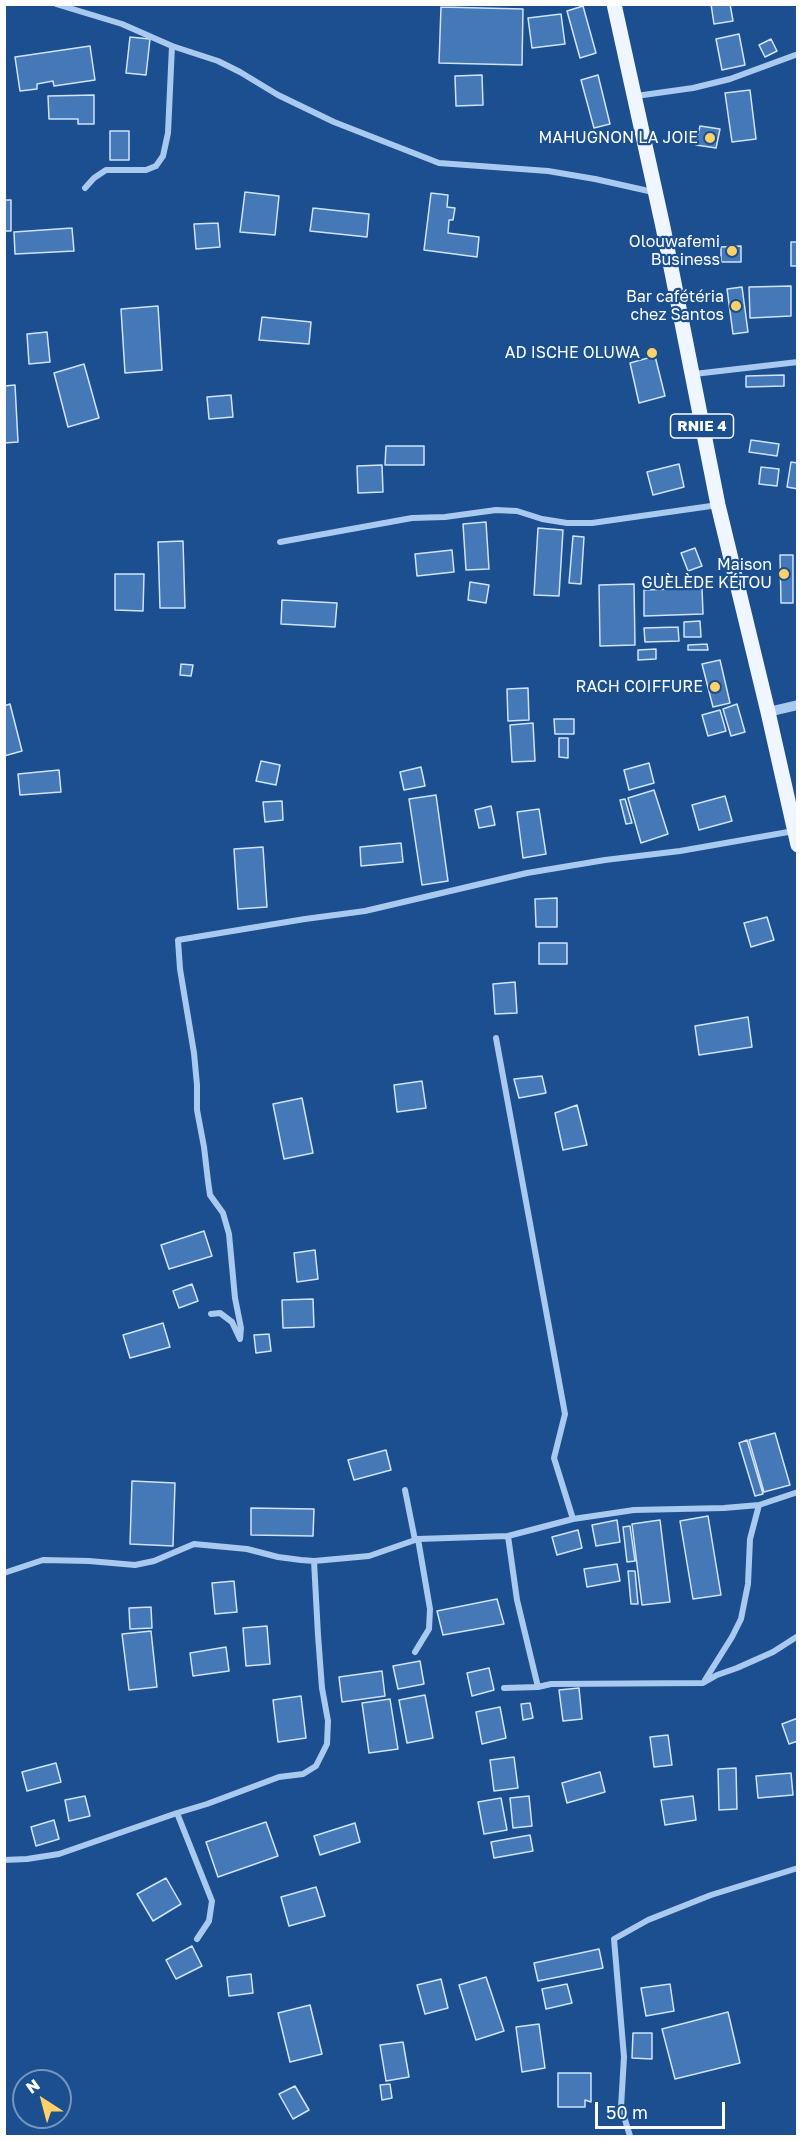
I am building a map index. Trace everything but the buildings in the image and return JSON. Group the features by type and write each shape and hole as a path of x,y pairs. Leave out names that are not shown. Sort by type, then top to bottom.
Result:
{"main road":[{"name":"RNIE 4","path":"614,4 656,193 718,505 796,838"}],"street":[{"path":"56,4 122,24 172,46 218,61 278,95 334,122 439,163 548,171 656,193"},
{"path":"85,188 106,170 146,170 156,166 163,156 168,133 172,46"},
{"path":"635,97 693,88 730,79 798,54"},
{"path":"691,374 798,362"},
{"path":"280,542 412,519 496,510 517,511 542,519 567,523 592,523 718,505"},
{"path":"768,712 798,705"},
{"path":"211,1314 220,1313 232,1322 240,1338 241,1328 229,1234 223,1213 210,1195 207,1181 204,1147 196,1110 197,1085 194,1053 180,969 178,940 365,911 527,873 605,860 796,838"},
{"path":"496,1038 565,1414 554,1458 573,1519"},
{"path":"405,1490 430,1609 429,1629 415,1652"},
{"path":"4,1573 43,1560 135,1565 154,1561 194,1544 247,1549 278,1557 314,1561 369,1556 417,1540 508,1536 573,1519 634,1510 759,1505 798,1492"},
{"path":"703,1683 741,1619 748,1584 750,1539 759,1505"},
{"path":"508,1536 517,1600 538,1687"},
{"path":"4,1860 59,1854 279,1777 303,1774 316,1766 327,1744 328,1721 318,1635 314,1561"},
{"path":"504,1689 550,1684 703,1683 773,1652 798,1636"},
{"path":"177,1813 212,1901 208,1922 197,1939"},
{"path":"630,2136 621,2107 624,2056 614,1939 648,1920 711,1895 798,1868"}],"place":[{"name":"MAHUGNON LA JOIE","path":"710,138"},
{"name":"Olouwafemi Business","path":"732,251"},
{"name":"Bar cafétéria chez Santos","path":"736,306"},
{"name":"AD ISCHE OLUWA","path":"652,353"},
{"name":"Maison GUÈLÈDE KÉTOU","path":"784,574"},
{"name":"RACH COIFFURE","path":"715,687"}]}
